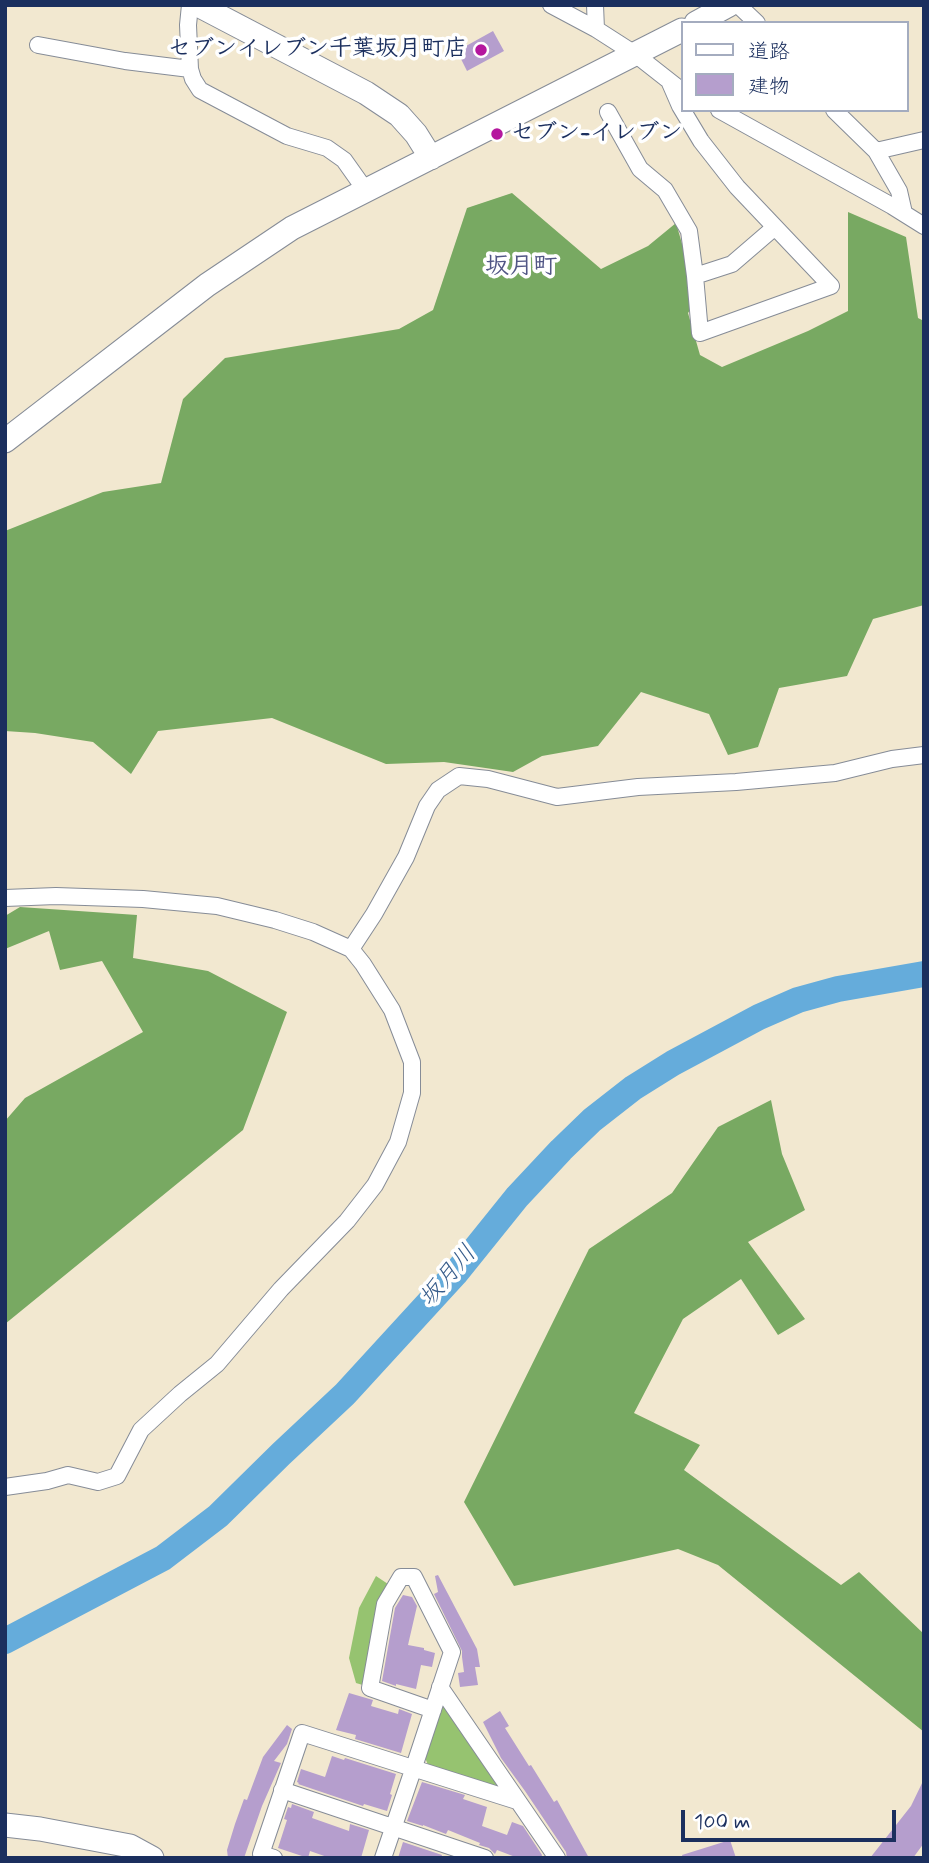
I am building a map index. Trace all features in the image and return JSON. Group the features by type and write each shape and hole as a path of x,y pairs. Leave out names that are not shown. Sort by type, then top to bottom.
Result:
{"street":[{"path":"190,5 190,69 200,90 288,136 327,148 344,160 366,191"},
{"path":"198,5 366,93 399,115 431,158"},
{"path":"551,5 635,54 676,86 680,106"},
{"path":"595,5 596,29"},
{"path":"700,21 729,5"},
{"path":"738,5 755,21"},
{"path":"5,441 207,285 292,228 680,31"},
{"path":"38,45 125,61 190,69"},
{"path":"608,112 640,169 665,190 689,231 700,333 831,286 737,187 701,141 684,112"},
{"path":"723,112 924,226"},
{"path":"836,112 876,151 899,191 904,213"},
{"path":"876,151 924,140"},
{"path":"695,276 732,264 775,227"},
{"path":"351,948 406,857 427,806 438,790 459,776 488,779 556,797 638,787 835,773 892,759 924,755"},
{"path":"5,898 56,896 143,899 217,906 313,932 351,948 392,1010 412,1062 412,1093 402,1130 375,1185 347,1221 281,1289 217,1364 141,1430 117,1476 98,1482 68,1475 5,1487"},
{"path":"383,1858 394,1828 433,1710 440,1687 452,1652 414,1577 401,1577 385,1604 370,1688 433,1710"},
{"path":"440,1687 557,1858"},
{"path":"274,1858 261,1854 302,1733 517,1801"},
{"path":"282,1790 485,1858"},
{"path":"5,1825 130,1846 152,1858"}],"green space":[{"path":"512,193 601,269 648,246 676,223 698,299 688,313 700,355 722,367 848,311 848,212 906,237 918,318 924,321 924,605 873,619 847,676 779,688 758,747 728,755 709,714 641,692 598,746 542,756 513,772 444,762 386,764 272,718 158,731 131,774 93,742 5,731 5,531 103,492 161,483 183,399 225,358 399,329 433,310 467,208"},
{"path":"20,907 137,915 133,958 208,971 287,1012 243,1130 5,1324 5,1121 25,1098 143,1032 102,961 60,970 49,931 5,949 5,916"},
{"path":"771,1100 782,1154 805,1210 748,1242 805,1319 778,1335 741,1279 683,1319 634,1413 700,1445 684,1470 841,1585 859,1572 924,1634 924,1732 718,1565 678,1549 514,1586 464,1502 589,1249 672,1193 718,1127"},
{"path":"376,1576 391,1586 366,1686 356,1683 349,1658 359,1608"},
{"path":"443,1699 504,1786 499,1790 428,1765 424,1755"}],"building":[{"path":"493,31 504,51 467,71 457,51"},
{"path":"438,1575 477,1649 480,1667 475,1667 478,1685 460,1687 458,1673 464,1672 462,1651 434,1594 438,1592 435,1576"},
{"path":"403,1595 412,1597 417,1606 408,1645 435,1653 432,1667 421,1665 416,1689 382,1681 395,1608"},
{"path":"349,1693 373,1700 371,1706 398,1714 399,1709 412,1714 401,1753 355,1739 356,1735 336,1730"},
{"path":"500,1711 509,1726 505,1728 554,1802 557,1800 589,1858 567,1858 566,1852 501,1758 483,1722"},
{"path":"287,1725 292,1729 287,1744 274,1761 281,1763 244,1858 228,1858 227,1850 244,1799 247,1800 263,1757"},
{"path":"332,1756 396,1774 387,1811 364,1804 363,1806 298,1784 301,1769 325,1777"},
{"path":"924,1779 924,1843 913,1858 870,1858 911,1806"},
{"path":"422,1782 465,1795 463,1799 487,1807 482,1826 507,1835 512,1822 523,1826 542,1855 541,1858 518,1858 497,1850 495,1854 489,1848 479,1845 480,1843 448,1830 446,1834 407,1821"},
{"path":"292,1804 314,1812 312,1818 349,1831 350,1824 369,1830 361,1858 330,1858 310,1851 308,1858 278,1848 287,1820 284,1819 288,1807 291,1808"},
{"path":"730,1840 736,1858 683,1858 682,1855"},
{"path":"403,1842 442,1855 441,1858 398,1858"}],"waterway":[{"name":"坂月川","path":"5,1641 163,1558 218,1516 345,1394 455,1274 517,1197 561,1150 592,1120 633,1088 673,1063 759,1017 798,1000 838,989 924,974"}],"place":[{"name":"セブンイレブン千葉坂月町店","path":"481,50"},
{"name":"セブン-イレブン","path":"497,134"}],"district":[{"name":"坂月町","path":"521,268"}]}
